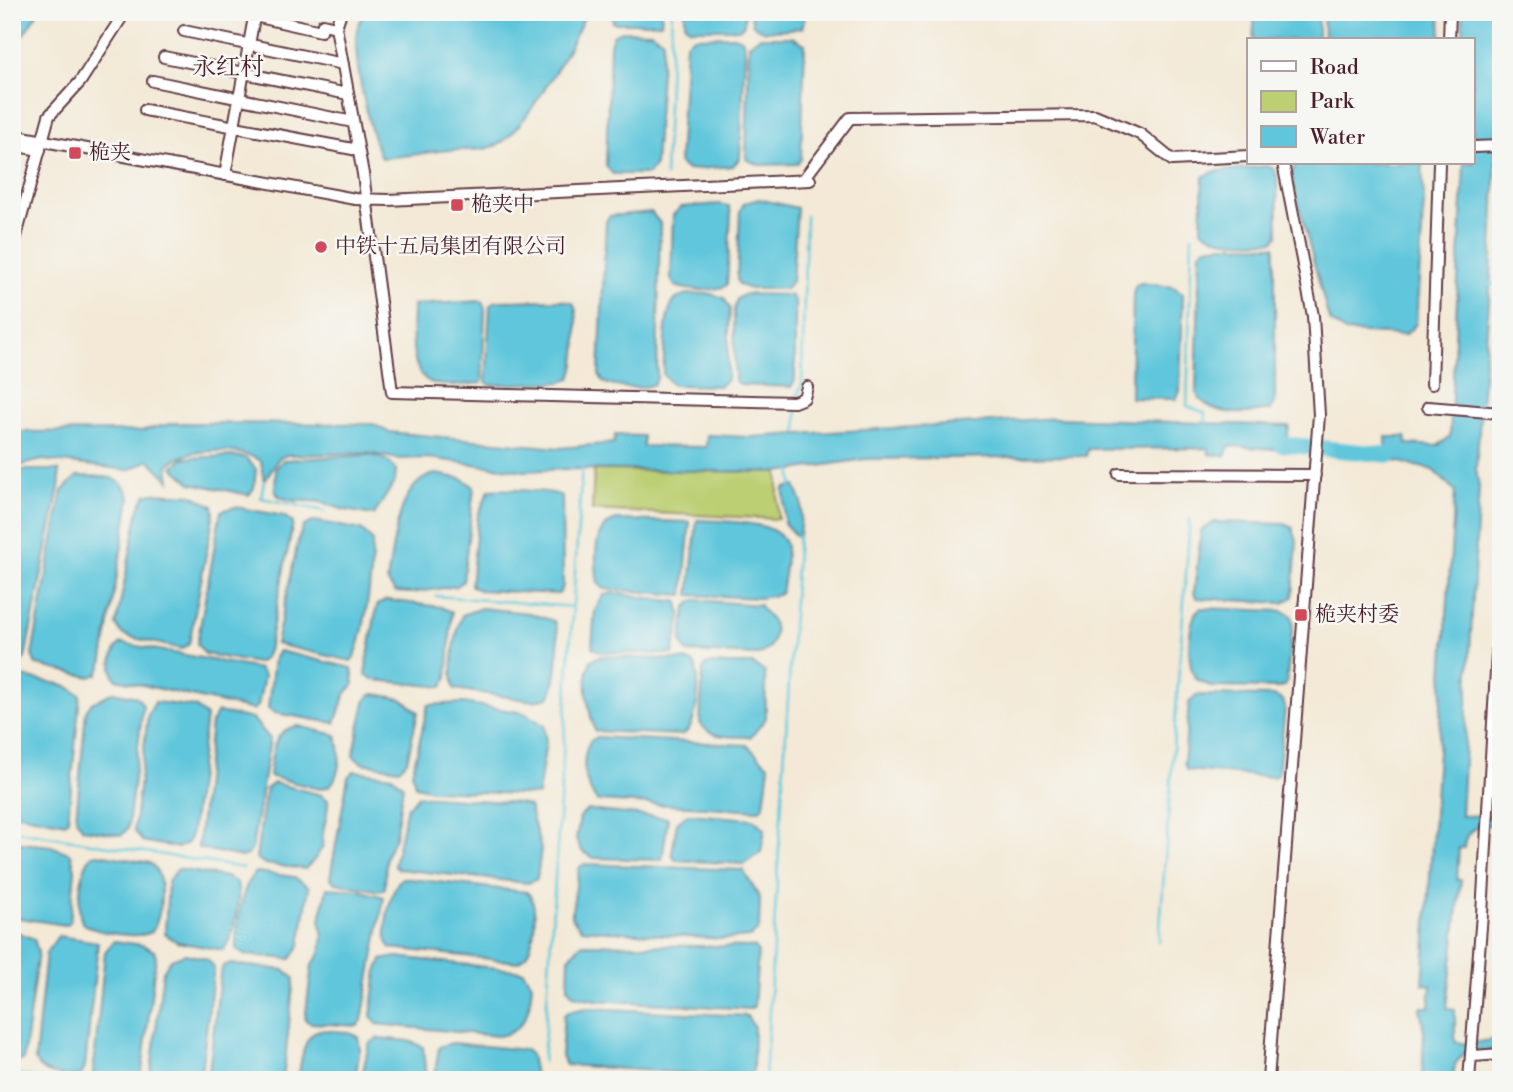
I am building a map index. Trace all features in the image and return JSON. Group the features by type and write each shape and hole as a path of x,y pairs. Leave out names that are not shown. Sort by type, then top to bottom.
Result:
{"street":[{"path":"12,251 49,116 80,82 125,12"},
{"path":"237,12 321,31 323,24 335,27"},
{"path":"341,12 335,27 358,150 392,392 794,402 804,398 807,387"},
{"path":"1449,38 1450,12"},
{"path":"225,175 254,14"},
{"path":"184,31 342,64"},
{"path":"164,57 348,94"},
{"path":"153,81 353,122"},
{"path":"145,110 358,150"},
{"path":"12,145 41,145 365,199 806,180 850,118 1095,115 1140,134 1172,160 1247,156"},
{"path":"12,135 41,145"},
{"path":"1474,147 1501,146"},
{"path":"1268,1080 1320,415 1313,316 1283,164"},
{"path":"1432,384 1439,164"},
{"path":"1428,407 1501,413"},
{"path":"1119,474 1315,475"},
{"path":"1469,1080 1473,1056 1501,584"},
{"path":"1473,1056 1501,1054"}],"green space":[{"path":"594,470 778,472 778,519 592,510"}],"water":[{"path":"12,12 38,12 12,52"},
{"path":"367,12 586,12 560,63 534,105 521,123 497,145 483,149 446,150 381,158 367,112 357,54 358,26"},
{"path":"612,12 662,12 661,23 613,23"},
{"path":"685,12 745,12 744,25 739,29 691,29 685,25"},
{"path":"750,12 806,12 802,28 763,31 753,25"},
{"path":"1255,12 1318,12 1318,38 1253,38"},
{"path":"1323,12 1440,12 1441,38 1324,38"},
{"path":"1462,12 1501,12 1491,277 1476,469 1479,487 1461,816 1501,815 1501,826 1488,825 1471,830 1464,848 1459,848 1457,880 1461,880 1447,1008 1455,1009 1455,1042 1468,1044 1501,1038 1501,1049 1466,1051 1455,1064 1453,1080 1422,1080 1424,1032 1420,1007 1429,1007 1431,985 1423,984 1455,491 1433,470 1387,459 1386,437 1406,437 1407,444 1437,446 1450,437 1464,164 1474,164 1474,38 1464,38"},
{"path":"621,31 651,32 663,40 655,165 648,174 613,174 606,166 610,45 613,35"},
{"path":"733,36 742,39 745,48 740,158 733,166 687,170 679,163 686,43 694,37"},
{"path":"760,37 792,37 805,44 801,159 797,164 759,165 746,159 749,44"},
{"path":"1296,164 1422,164 1424,201 1416,324 1405,335 1345,332 1329,320 1291,175"},
{"path":"1272,167 1277,176 1278,236 1273,241 1225,240 1201,229 1203,177 1213,172"},
{"path":"759,199 797,208 792,281 786,289 750,289 739,285 737,280 740,211 744,203"},
{"path":"719,204 729,206 731,213 727,285 702,290 675,286 671,279 673,215 681,207"},
{"path":"651,212 660,223 657,378 654,384 642,387 615,386 603,382 599,374 606,222 609,216"},
{"path":"1275,246 1275,403 1270,410 1240,413 1218,410 1201,400 1196,392 1200,252 1206,247"},
{"path":"1141,283 1173,287 1183,293 1180,391 1176,399 1131,398 1133,294 1136,285"},
{"path":"712,294 724,298 730,308 727,380 719,386 673,385 663,375 665,333 670,310 674,302 683,295"},
{"path":"745,294 790,295 795,301 795,380 791,387 742,385 735,381 734,310 737,299"},
{"path":"561,300 573,303 575,309 576,352 571,378 562,382 490,385 486,382 490,305 497,301"},
{"path":"482,301 485,309 482,383 448,385 427,380 420,373 413,351 413,305"},
{"path":"1058,418 1289,426 1286,450 1229,446 1225,456 1209,454 1208,448 1088,449 1086,456 866,459 778,472 568,469 525,471 428,458 398,459 369,453 287,455 279,458 264,481 261,461 227,451 200,452 177,459 168,465 170,481 149,460 129,470 43,460 12,467 12,432 140,431 174,423 373,424 388,432 560,448 614,443 615,435 643,436 643,446 706,447 707,435 750,437"},
{"path":"366,455 383,458 396,470 395,481 374,515 318,502 285,499 275,492 276,468 283,460"},
{"path":"183,458 246,458 256,469 254,488 249,495 191,483 173,467"},
{"path":"21,470 59,470 60,482 25,658 20,664 12,662 12,476"},
{"path":"436,474 463,479 474,487 463,581 457,586 411,593 395,592 387,581 404,503 412,489 423,479"},
{"path":"77,476 116,480 122,484 130,498 102,665 98,674 90,677 36,665 32,655 62,491"},
{"path":"795,486 802,503 799,536 784,523 784,488"},
{"path":"489,490 538,491 562,496 563,586 559,594 479,590 471,586 478,515"},
{"path":"146,495 192,495 213,506 189,644 182,649 130,637 122,634 116,625 139,508"},
{"path":"235,507 284,516 293,523 268,651 264,659 257,663 205,654 197,644 221,511"},
{"path":"618,520 690,522 683,595 604,589 598,583 596,555 599,536 609,523"},
{"path":"697,520 750,524 775,532 783,539 786,549 781,594 761,598 689,595"},
{"path":"315,521 361,530 372,540 364,623 356,653 351,661 276,644 299,537 304,526"},
{"path":"1215,522 1284,524 1292,527 1297,541 1293,597 1283,603 1197,598 1194,593 1201,530"},
{"path":"613,593 678,602 681,616 673,654 601,652 592,647 595,610 604,595"},
{"path":"387,600 441,607 452,612 447,678 442,687 375,680 365,674 376,610 378,604"},
{"path":"695,600 760,605 773,623 775,633 772,642 767,650 758,655 687,652 681,642 686,607"},
{"path":"481,608 529,613 554,621 558,636 558,659 549,697 534,701 455,689 455,641 462,615"},
{"path":"1200,608 1283,611 1291,615 1293,622 1286,685 1279,688 1212,687 1196,679 1189,643 1192,622"},
{"path":"121,643 259,669 264,676 258,706 253,710 116,679 113,660 115,650"},
{"path":"279,651 352,668 354,684 345,694 335,723 275,713 268,708 274,659"},
{"path":"600,656 684,660 694,663 698,679 697,702 692,723 687,730 682,735 595,731 586,686 591,660"},
{"path":"707,664 753,664 765,672 766,718 751,737 716,735 700,723 703,669"},
{"path":"12,675 65,685 80,695 68,819 65,823 12,813"},
{"path":"113,692 137,697 143,705 128,828 122,835 83,829 76,819 86,711 92,703"},
{"path":"370,695 402,699 418,712 407,761 399,769 362,763 353,756 365,702"},
{"path":"1196,695 1273,696 1283,700 1285,708 1278,774 1273,777 1187,770 1184,763 1189,703"},
{"path":"155,702 195,707 206,716 192,831 188,843 178,848 142,841 134,830 148,715"},
{"path":"463,703 524,713 544,725 546,742 538,795 432,790 415,786 412,773 428,705"},
{"path":"218,712 253,719 270,739 252,848 248,855 241,857 198,848 211,723"},
{"path":"298,726 336,735 339,761 330,786 319,789 269,776 278,738 289,728"},
{"path":"598,737 747,745 769,766 764,805 759,810 597,801 586,780 584,764 590,741"},
{"path":"354,771 392,776 403,786 395,837 386,857 385,888 381,891 336,883 330,878 348,777"},
{"path":"274,783 321,795 328,800 323,846 305,869 265,864 256,858 266,789"},
{"path":"418,796 520,803 529,806 541,849 537,879 528,883 398,869 394,865 407,807"},
{"path":"587,810 668,818 662,860 594,858 582,851 576,839 580,817"},
{"path":"688,814 753,819 765,829 761,852 744,864 675,860 672,853 677,822"},
{"path":"12,842 51,846 71,854 75,870 70,922 65,925 12,917"},
{"path":"92,855 150,863 155,869 159,876 161,896 152,932 117,934 83,924 79,909 82,878"},
{"path":"584,864 743,870 760,898 759,929 750,937 721,939 581,929 571,917 579,868"},
{"path":"178,869 226,877 237,883 236,918 223,950 177,942 165,934 168,881"},
{"path":"257,872 294,877 309,887 300,945 291,959 246,955 236,949 243,895"},
{"path":"402,878 527,892 534,906 535,917 529,950 518,962 391,948 386,924 390,902"},
{"path":"327,888 358,890 384,897 362,1020 358,1026 311,1023 305,1020 312,965 320,954 323,937 320,920"},
{"path":"12,930 34,939 38,952 23,1060 12,1061"},
{"path":"58,936 98,942 85,1067 82,1074 76,1075 63,1076 49,1072 35,1060 46,953"},
{"path":"114,941 142,945 154,951 156,956 141,1080 98,1080 93,1074 105,952"},
{"path":"581,944 754,947 758,953 754,1006 751,1009 595,1000 573,995 568,988 569,958"},
{"path":"185,954 207,959 214,967 200,1080 150,1080 163,971 171,959"},
{"path":"397,957 523,971 532,984 525,1018 515,1030 498,1036 377,1024 371,1016 377,971 382,960"},
{"path":"230,964 284,970 294,978 283,1080 208,1080 220,976 223,966"},
{"path":"588,1008 747,1016 754,1027 753,1071 744,1077 566,1065 561,1056 564,1015 570,1011"},
{"path":"319,1030 347,1032 358,1037 360,1047 355,1080 298,1080 306,1044 313,1033"},
{"path":"378,1038 409,1041 423,1047 426,1080 361,1080 369,1044"},
{"path":"452,1043 526,1050 531,1055 536,1080 434,1080 439,1047"}],"waterway":[{"path":"665,176 672,12"},
{"path":"797,397 802,384 806,216"},
{"path":"1192,236 1187,406 1205,413 1206,423"},
{"path":"1490,284 1501,285"},
{"path":"797,404 797,432"},
{"path":"1281,444 1390,455"},
{"path":"543,1062 582,466"},
{"path":"792,470 792,488"},
{"path":"264,481 261,498 325,511"},
{"path":"1159,942 1190,519"},
{"path":"765,1080 798,534"},
{"path":"436,596 573,607"},
{"path":"12,830 243,868"},
{"path":"12,1073 46,1080"}],"place":[{"name":"桅夹","path":"75,153"},
{"name":"桅夹中","path":"457,205"},
{"name":"中铁十五局集团有限公司","path":"321,247"},
{"name":"桅夹村委","path":"1301,615"}],"district":[{"name":"永红村","path":"228,68"}]}
